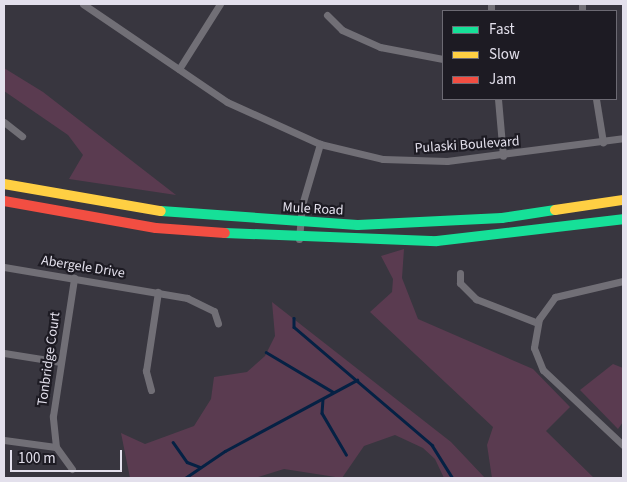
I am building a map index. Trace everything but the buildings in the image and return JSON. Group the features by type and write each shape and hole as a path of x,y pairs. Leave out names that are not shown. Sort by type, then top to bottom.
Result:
{"main road":[{"name":"Mule Road","path":"4,184 170,213 358,225 502,218 623,200"},
{"path":"4,201 131,225 299,239 437,241 623,219"}],"street":[{"name":"Pulaski Boulevard","path":"83,4 179,69 262,121 320,144 416,162 503,156 623,138"},
{"path":"179,69 220,4"},
{"path":"327,15 342,30 380,47 442,59"},
{"path":"498,100 503,156"},
{"path":"596,100 603,142"},
{"path":"4,122 22,136"},
{"path":"299,239 299,222 320,144"},
{"name":"Abergele Drive","path":"4,267 158,292 202,304 214,311 218,323"},
{"path":"460,273 460,282 476,299 538,322"},
{"name":"Tonbridge Court","path":"56,447 54,407 74,278"},
{"path":"623,281 555,297 538,322 534,348 543,370 623,446"},
{"path":"151,390 146,371 158,292"},
{"path":"4,353 60,362"},
{"path":"4,440 56,447 72,469"}],"shaded area":[{"path":"4,68 43,92 176,195 69,179 83,155 68,135 4,91"},
{"path":"404,249 402,278 418,319 533,369 570,407 546,431 594,478 492,478 487,445 493,427 370,312 392,292 393,279 381,256"},
{"path":"272,302 451,442 485,478 444,478 435,459 423,448 395,435 364,446 342,478 284,469 255,478 130,478 121,433 145,444 194,426 211,399 214,377 247,372 265,356 275,336"},
{"path":"613,364 623,368 623,422 618,429 580,390"}],"waterway":[{"path":"294,318 294,327 432,445 453,478"},
{"path":"266,352 333,392"},
{"path":"185,478 225,451 357,380"},
{"path":"323,399 322,413 346,454"},
{"path":"173,442 187,462 200,467"}],"traffic: fast":[{"path":"161,211 358,225 502,218 555,210"},
{"path":"225,233 437,241 623,219"}],"traffic: slow":[{"path":"4,184 161,211"},
{"path":"555,210 623,200"}],"traffic: jam":[{"path":"4,201 156,228 225,233"}]}
